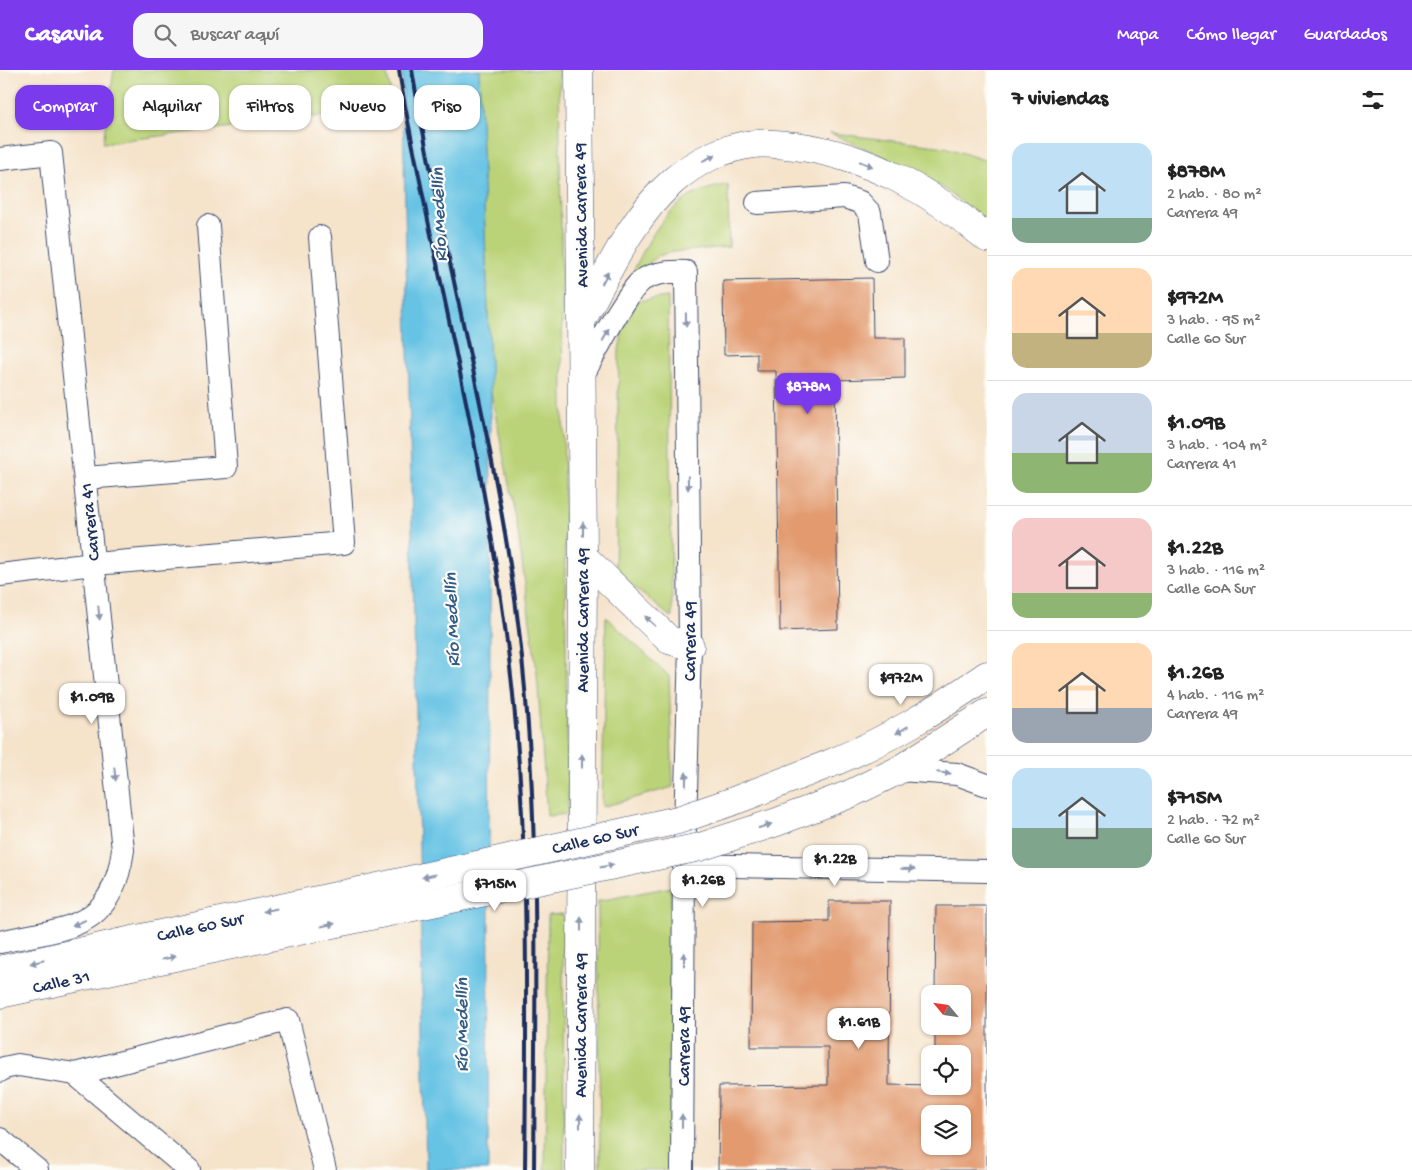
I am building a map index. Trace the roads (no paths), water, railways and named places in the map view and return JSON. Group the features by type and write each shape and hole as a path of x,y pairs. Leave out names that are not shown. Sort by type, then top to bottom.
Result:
{"main road":[{"name":"Avenida Carrera 49","path":"579,70 583,556 580,1170"},
{"path":"581,321 631,229 672,181 699,162 724,150 754,144 781,144 811,148 867,164 930,197 987,238"},
{"path":"583,556 669,640 690,646"},
{"name":"Calle 60 Sur","path":"120,955 392,884 678,820 731,802 829,764 890,737 987,675"},
{"name":"Calle 60 Sur","path":"120,955 700,847 776,822 850,794 899,770 987,713"},
{"name":"Calle 31","path":"0,970 120,955"},
{"name":"Calle 31","path":"0,994 120,955"}],"street":[{"name":"Carrera 41","path":"0,159 51,154 123,850 121,870 113,890 102,906 89,918 72,926 0,942"},
{"path":"757,203 844,197 860,202 870,213 877,262"},
{"path":"85,478 226,467 208,226"},
{"path":"0,575 94,564 344,543 320,237"},
{"name":"Carrera 49","path":"582,376 630,295 642,280 655,274 686,272 690,646 684,865 682,1170"},
{"path":"899,770 957,774 987,785"},
{"path":"684,865 987,871"},
{"path":"0,1071 4,1068 18,1065 75,1074 288,1020 325,1170"},
{"path":"75,1074 189,1170"},
{"path":"0,1139 37,1170"}],"water":[{"name":"Río Medellín","path":"402,70 479,70 480,85 414,85 414,130 480,130 480,97 491,392 488,1170 426,1170 403,130 404,85 402,85"}],"railway":[{"path":"399,70 486,508 512,682 518,752 525,891 525,1170"},
{"path":"412,70 425,145 473,368 502,517 523,668 532,793 534,856 534,1170"}]}
